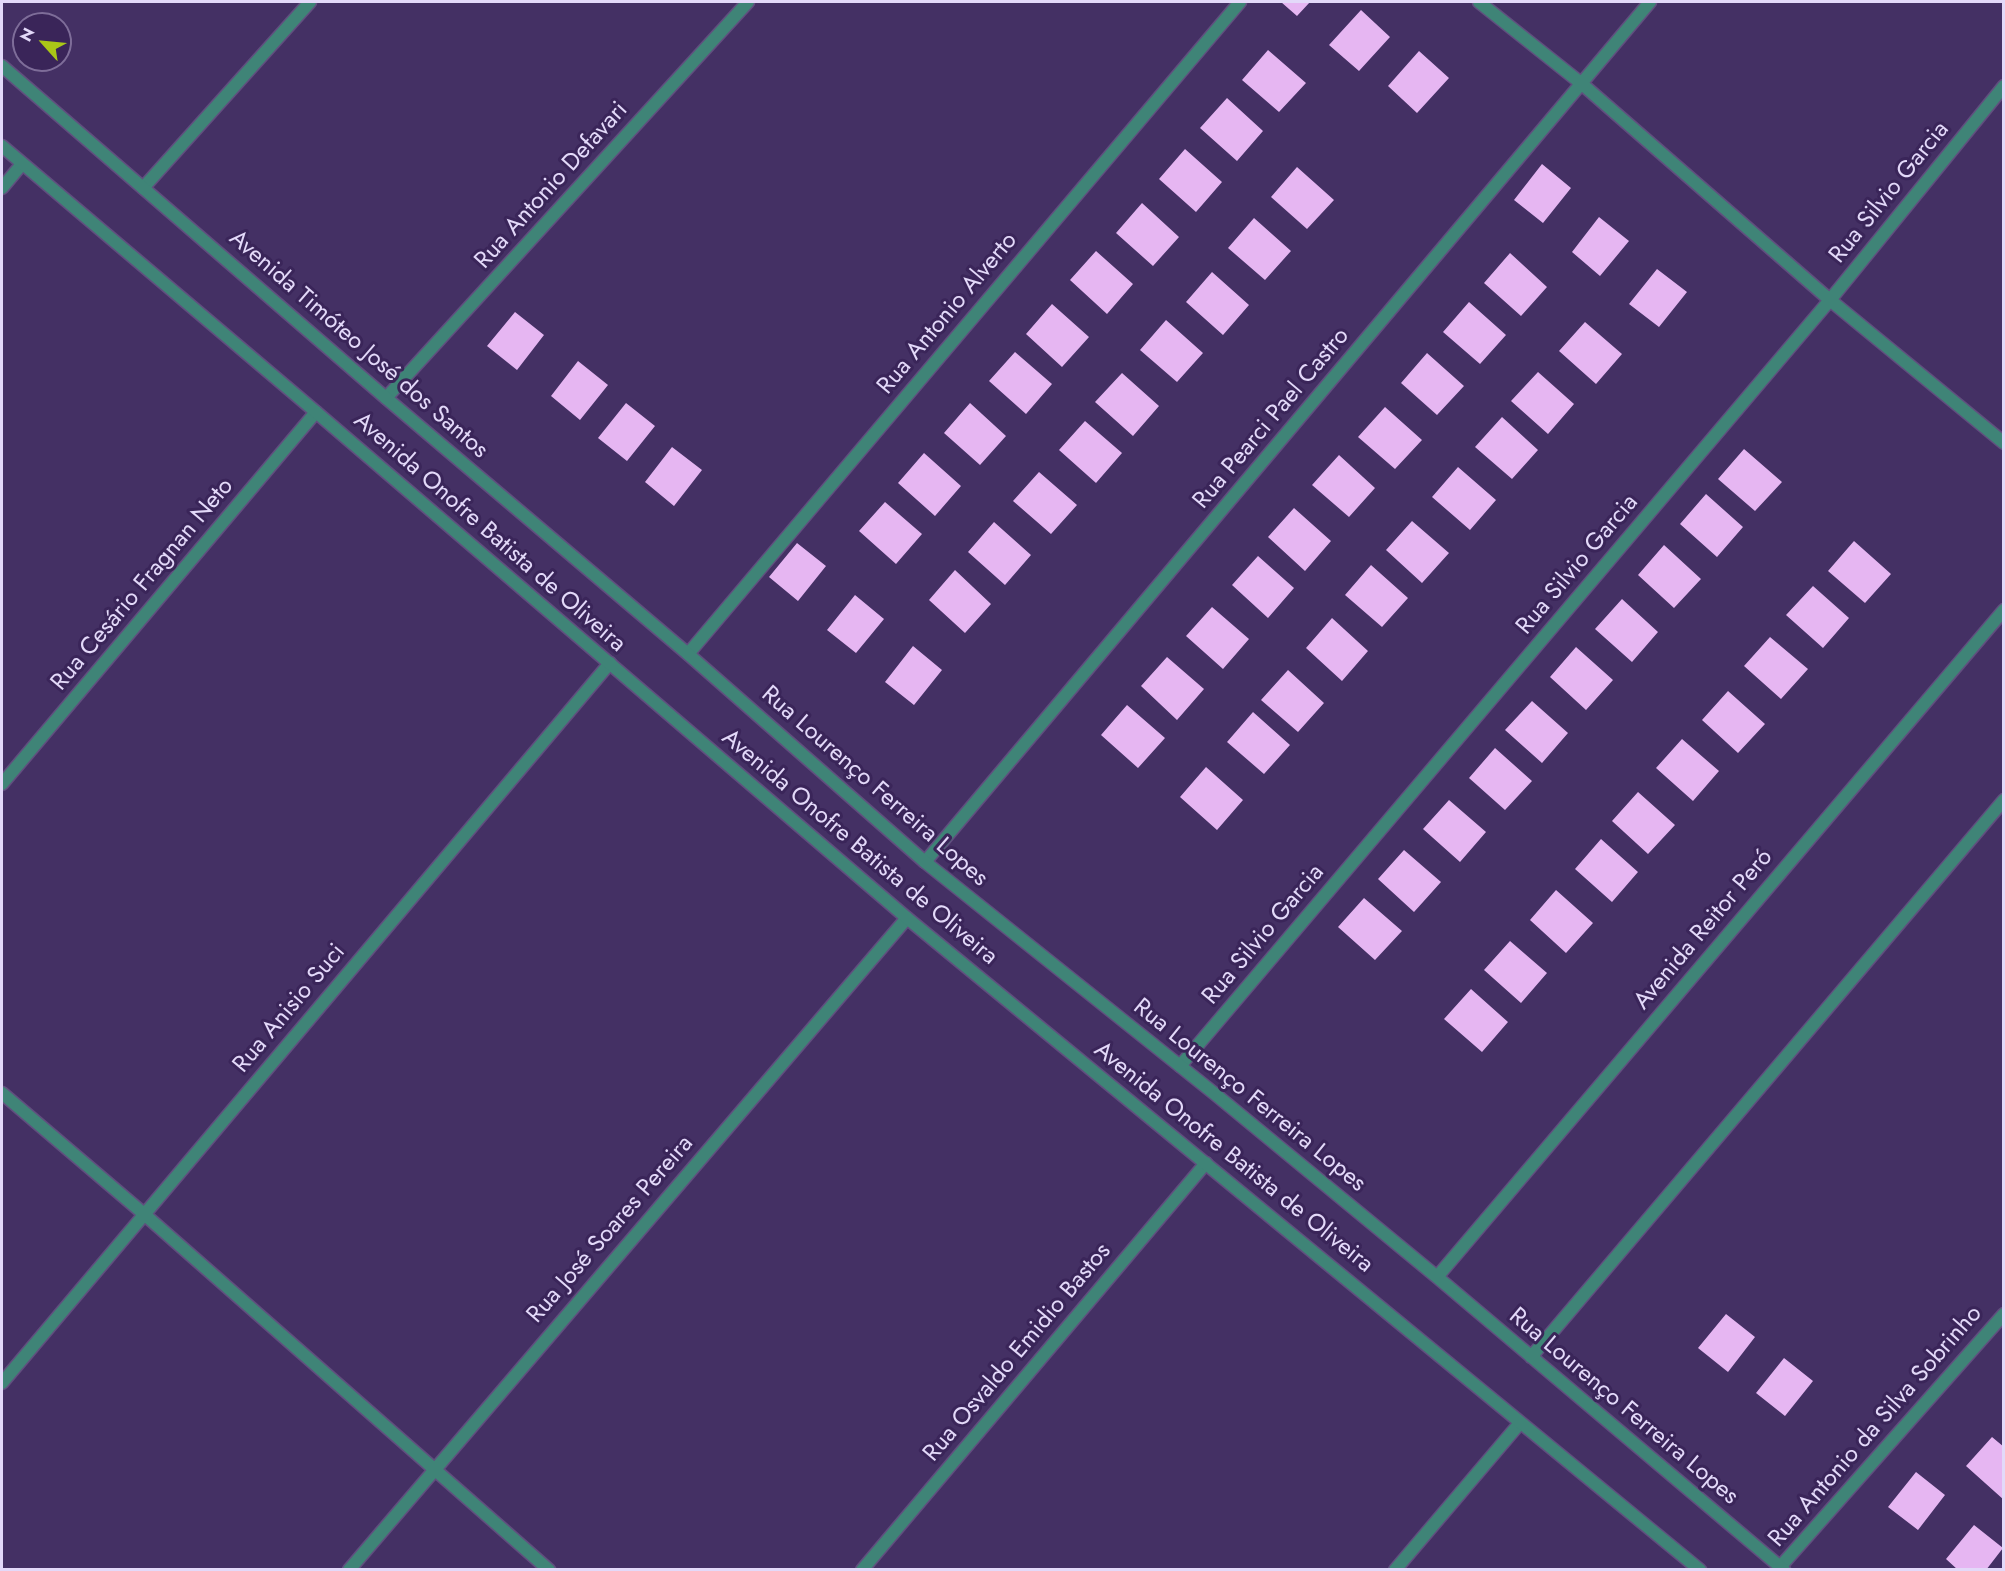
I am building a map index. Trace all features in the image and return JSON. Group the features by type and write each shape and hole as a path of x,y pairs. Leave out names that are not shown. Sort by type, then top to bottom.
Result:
{"street":[{"path":"143,188 310,2"},
{"name":"Rua Antonio Defavari","path":"387,398 748,2"},
{"name":"Rua Antonio Alverto","path":"688,654 1240,2"},
{"path":"1479,2 1582,84 1830,300 2004,443"},
{"name":"Rua Pearci Pael Castro","path":"925,862 1650,2"},
{"name":"Avenida Timóteo José dos Santos","path":"2,66 688,654"},
{"name":"Rua Silvio Garcia","path":"1180,1066 1830,300 2004,87"},
{"name":"Avenida Onofre Batista de Oliveira","path":"2,146 907,918 1700,1569"},
{"path":"2,188 22,164"},
{"name":"Rua Cesário Fragnan Neto","path":"2,784 316,412"},
{"name":"Avenida Reitor Peró","path":"1437,1277 2004,610"},
{"name":"Rua Lourenço Ferreira Lopes","path":"688,654 925,862 1180,1066 1437,1277 1782,1568"},
{"name":"Rua Anisio Suci","path":"2,1383 610,663"},
{"path":"1531,1357 2004,800"},
{"name":"Rua José Soares Pereira","path":"349,1569 907,918"},
{"path":"2,1093 144,1214 549,1569"},
{"name":"Rua Osvaldo Emidio Bastos","path":"862,1569 1206,1163"},
{"name":"Rua Antonio da Silva Sobrinho","path":"1782,1568 2004,1314"},
{"path":"1395,1569 1520,1423"}],"building":[{"path":"1281,2 1310,2 1297,16"},
{"path":"1361,10 1390,37 1359,71 1329,45"},
{"path":"1268,50 1306,83 1279,112 1242,80"},
{"path":"1419,51 1449,78 1417,113 1388,86"},
{"path":"1227,98 1263,131 1237,161 1200,128"},
{"path":"1185,149 1222,182 1196,212 1159,179"},
{"path":"1542,164 1571,188 1543,223 1514,200"},
{"path":"1297,167 1334,200 1307,229 1271,197"},
{"path":"1142,203 1179,237 1153,266 1116,233"},
{"path":"1599,217 1629,241 1600,276 1572,252"},
{"path":"1254,218 1291,251 1265,280 1228,248"},
{"path":"1096,251 1133,284 1107,314 1070,280"},
{"path":"1510,253 1547,287 1521,316 1484,283"},
{"path":"1657,269 1687,292 1659,327 1629,304"},
{"path":"1212,272 1249,305 1223,335 1186,302"},
{"path":"1469,302 1506,335 1480,364 1443,332"},
{"path":"1052,304 1089,337 1062,367 1026,334"},
{"path":"515,312 544,335 517,370 487,346"},
{"path":"1166,320 1203,353 1177,382 1140,350"},
{"path":"1585,322 1622,354 1596,384 1559,351"},
{"path":"1015,352 1052,384 1026,414 989,381"},
{"path":"1427,353 1464,386 1437,415 1401,383"},
{"path":"578,361 608,385 580,420 551,396"},
{"path":"1538,372 1574,404 1548,434 1511,401"},
{"path":"1122,373 1159,406 1133,436 1095,402"},
{"path":"626,403 655,426 627,461 598,438"},
{"path":"970,403 1006,436 980,465 944,433"},
{"path":"1385,407 1422,440 1395,469 1358,437"},
{"path":"1502,417 1538,450 1512,479 1475,447"},
{"path":"1085,421 1122,453 1096,483 1059,450"},
{"path":"672,447 702,470 674,506 645,482"},
{"path":"1744,449 1782,482 1755,511 1718,479"},
{"path":"924,453 961,486 935,516 898,483"},
{"path":"1339,455 1375,488 1349,517 1312,485"},
{"path":"1458,467 1496,500 1470,530 1432,497"},
{"path":"1039,472 1077,505 1051,534 1013,501"},
{"path":"1706,494 1743,527 1717,557 1680,524"},
{"path":"885,502 922,534 896,564 859,531"},
{"path":"1294,508 1331,541 1305,571 1268,537"},
{"path":"1412,521 1449,553 1422,583 1386,550"},
{"path":"994,522 1031,555 1005,585 968,552"},
{"path":"1854,541 1891,574 1865,603 1828,571"},
{"path":"797,543 826,566 798,601 769,577"},
{"path":"1664,545 1701,579 1674,608 1638,575"},
{"path":"1258,556 1294,588 1268,618 1232,585"},
{"path":"1371,565 1408,598 1382,627 1345,595"},
{"path":"955,570 991,604 965,633 929,600"},
{"path":"1813,586 1849,618 1823,648 1786,615"},
{"path":"855,595 884,619 856,653 827,630"},
{"path":"1622,599 1658,632 1632,662 1595,629"},
{"path":"1212,607 1249,639 1223,669 1186,636"},
{"path":"1332,618 1368,651 1342,681 1306,648"},
{"path":"1770,637 1808,669 1781,699 1744,666"},
{"path":"913,646 942,670 914,705 885,682"},
{"path":"1576,647 1613,680 1586,710 1550,677"},
{"path":"1167,657 1204,689 1177,720 1141,686"},
{"path":"1288,670 1324,703 1298,732 1261,700"},
{"path":"1728,691 1765,724 1738,753 1702,720"},
{"path":"1532,701 1568,733 1542,763 1505,730"},
{"path":"1127,705 1165,738 1138,768 1101,735"},
{"path":"1253,712 1290,745 1264,774 1227,742"},
{"path":"1682,739 1719,771 1693,801 1656,768"},
{"path":"1495,748 1532,781 1505,810 1469,778"},
{"path":"1206,767 1243,800 1217,830 1180,797"},
{"path":"1638,792 1675,825 1648,854 1612,821"},
{"path":"1449,800 1486,832 1460,862 1423,829"},
{"path":"1601,839 1638,872 1612,902 1575,869"},
{"path":"1404,850 1441,882 1414,912 1378,879"},
{"path":"1556,890 1593,923 1566,953 1530,920"},
{"path":"1364,898 1402,931 1375,960 1338,927"},
{"path":"1510,941 1547,973 1521,1003 1484,970"},
{"path":"1471,989 1508,1022 1482,1052 1444,1019"},
{"path":"1726,1314 1755,1337 1728,1372 1698,1348"},
{"path":"1784,1358 1813,1381 1785,1416 1756,1393"},
{"path":"1992,1437 2004,1447 2004,1500 1966,1466"},
{"path":"1916,1472 1945,1495 1918,1530 1888,1507"},
{"path":"1974,1525 2003,1548 1986,1570 1958,1570 1946,1559"}]}
